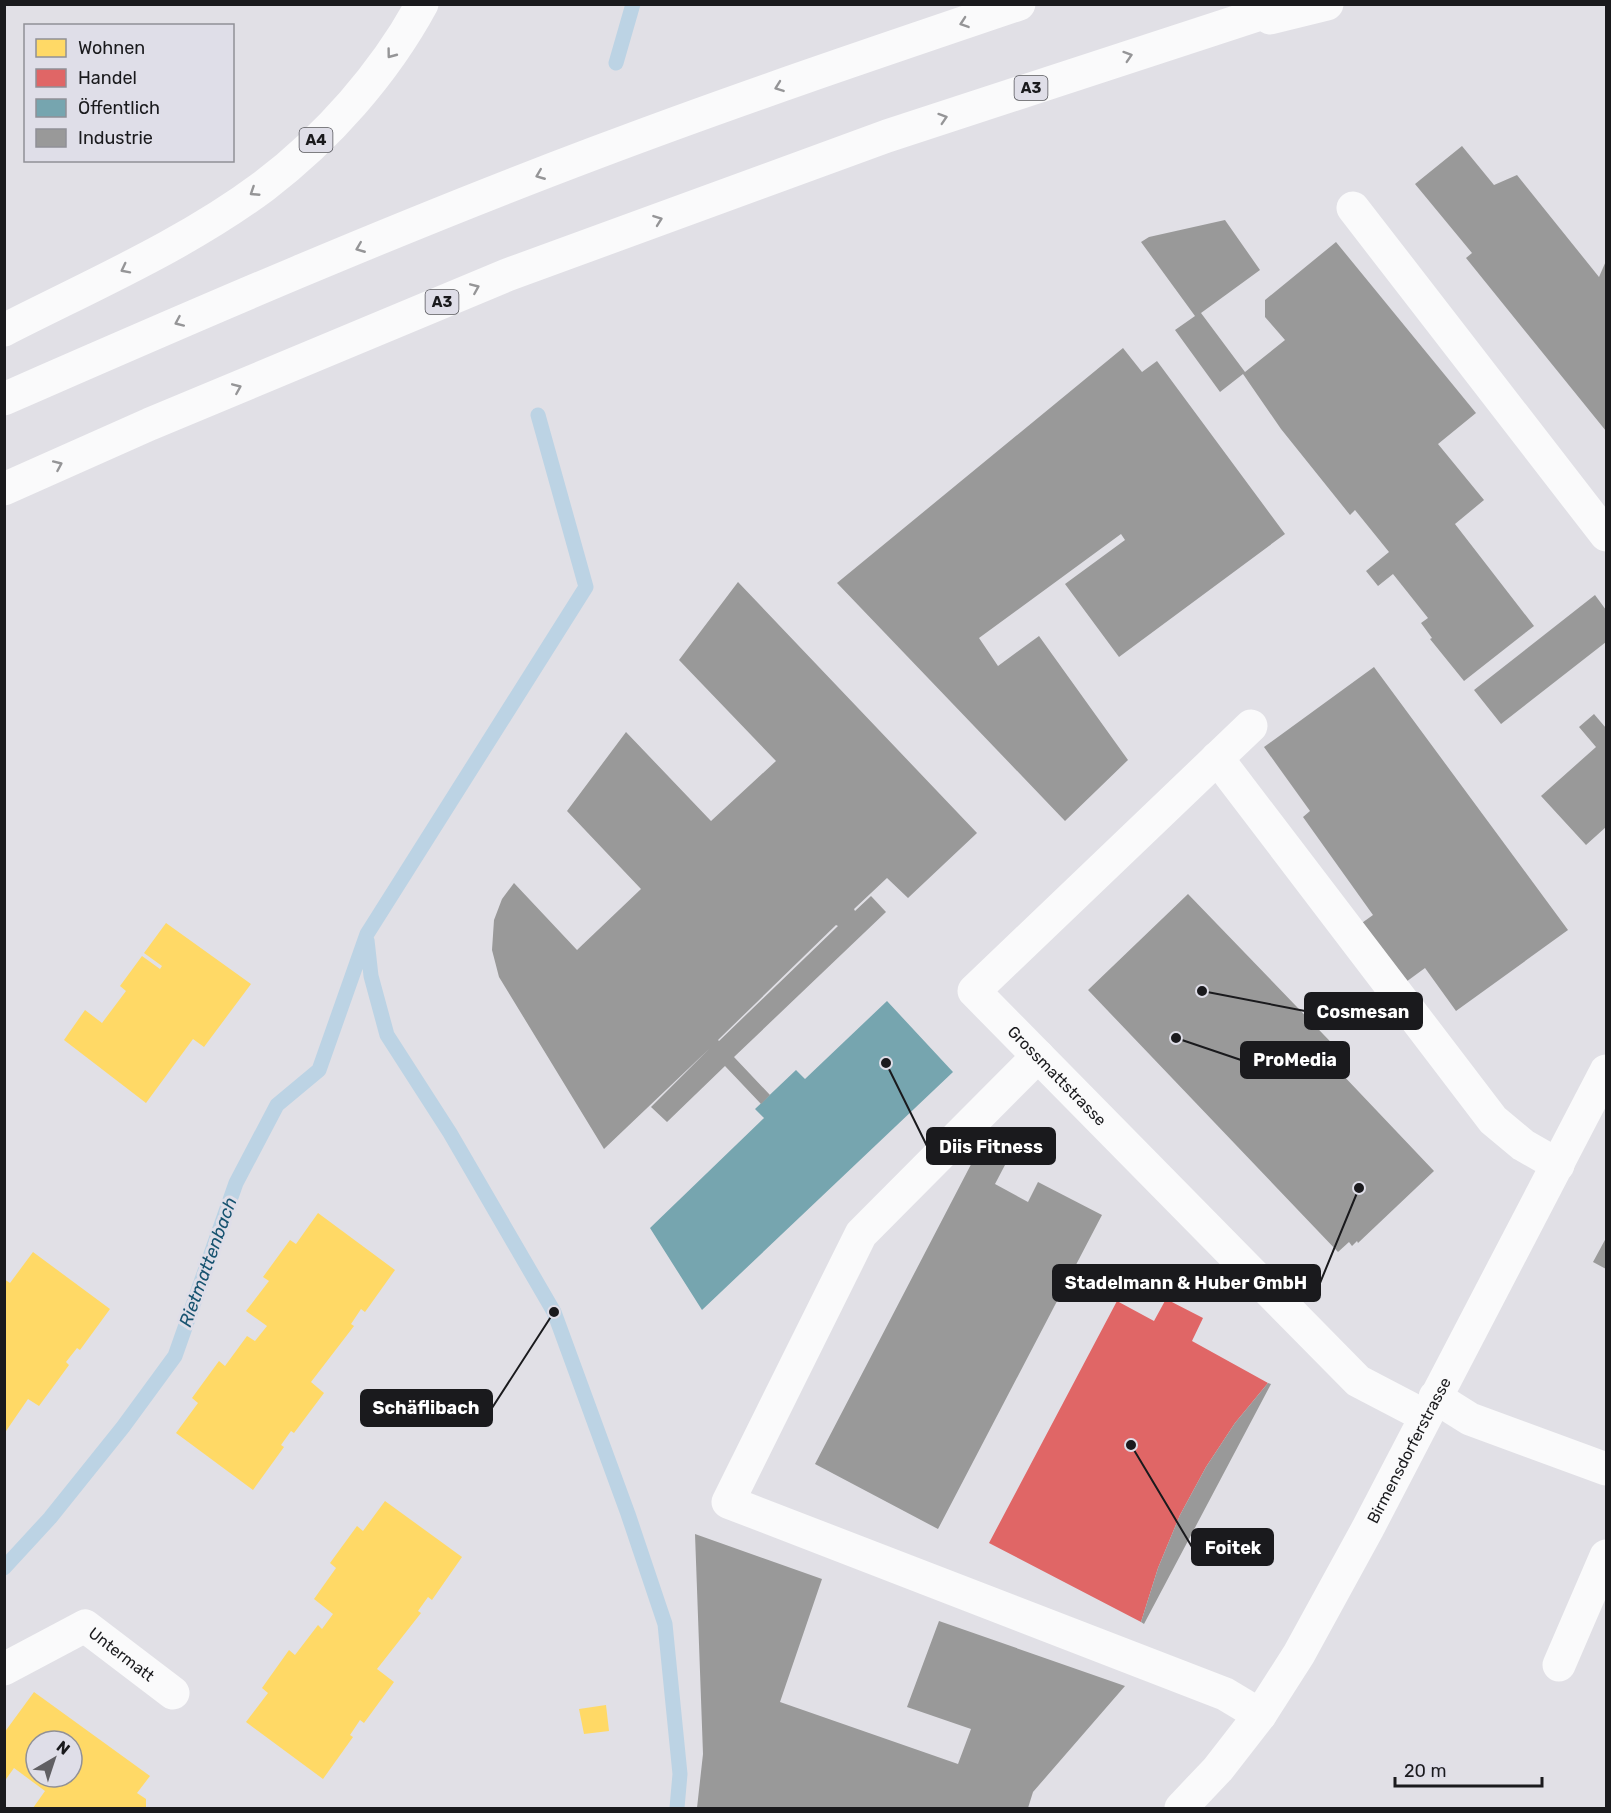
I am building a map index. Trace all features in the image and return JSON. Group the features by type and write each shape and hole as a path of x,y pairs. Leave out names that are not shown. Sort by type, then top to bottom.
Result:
{"main road":[{"name":"A4","path":"4,330 177,242 264,186 321,136 363,91 406,33 422,4"},
{"path":"4,399 217,306 595,153 1019,4"},
{"name":"A3","path":"4,489 160,420 507,275 887,136 1175,40 1291,4"},
{"path":"1175,40 1327,4"},
{"path":"1353,208 1606,535"},
{"name":"Grossmattstrasse","path":"1251,726 974,991 1358,1381 1606,1469"},
{"path":"1217,758 1493,1120 1523,1146 1558,1165"},
{"path":"1038,1056 861,1234 728,1502 1225,1694 1260,1715"},
{"name":"Birmensdorferstrasse","path":"1181,1809 1218,1769 1260,1715 1299,1654 1558,1165 1599,1105 1606,1071"},
{"path":"1558,1665 1606,1556"},
{"name":"Untermatt","path":"4,1669 86,1626 173,1693"}],"building: Wohnen":[{"path":"166,923 251,984 204,1047 193,1039 146,1103 64,1040 85,1010 102,1023 126,991 120,986 142,956 160,969 162,966 144,953"},
{"path":"318,1213 395,1270 365,1312 361,1309 351,1324 354,1326 311,1382 324,1393 294,1433 291,1431 281,1445 284,1447 253,1490 176,1433 198,1403 192,1398 219,1361 225,1366 247,1336 255,1341 267,1326 246,1311 269,1281 263,1277 290,1240 296,1244"},
{"path":"33,1252 110,1309 80,1350 77,1348 66,1362 69,1365 39,1406 28,1399 4,1434 4,1279 10,1283"},
{"path":"385,1501 462,1557 432,1600 428,1597 418,1611 421,1613 377,1669 394,1682 364,1723 360,1720 350,1735 353,1737 323,1779 246,1722 268,1693 262,1688 289,1650 295,1655 318,1625 322,1629 333,1614 314,1599 336,1568 330,1563 357,1526 363,1531"},
{"path":"34,1692 150,1776 137,1793 146,1799 146,1808 33,1808 45,1791 42,1789 84,1789 84,1729 24,1729 24,1775 14,1768 4,1782 4,1733"},
{"path":"606,1705 609,1731 584,1734 579,1709"}],"building: Handel":[{"path":"1166,1299 1203,1318 1192,1341 1268,1383 1235,1423 1206,1467 1180,1515 1158,1568 1141,1622 989,1543 1117,1301 1154,1321"}],"building: Öffentlich":[{"path":"887,1001 953,1072 702,1310 650,1228 764,1118 755,1109 796,1070 805,1079"}],"building: Industrie":[{"path":"1462,146 1494,185 1517,175 1599,277 1606,261 1606,431 1466,258 1472,253 1415,184"},
{"path":"1225,220 1260,270 1201,313 1245,372 1285,340 1265,317 1265,300 1336,242 1476,413 1438,444 1484,500 1455,524 1534,626 1464,681 1430,639 1432,638 1421,623 1428,618 1393,574 1378,586 1366,571 1389,552 1355,510 1350,515 1281,429 1243,374 1220,392 1175,330 1195,316 1141,242 1149,237"},
{"path":"1123,348 1142,372 1157,361 1285,534 1119,657 1065,584 1125,540 1121,534 979,638 998,666 1039,636 1128,760 1065,821 837,583"},
{"path":"738,582 977,833 908,898 887,878 854,909 855,911 871,896 886,912 734,1057 770,1095 761,1104 725,1066 667,1122 651,1107 709,1049 604,1149 499,977 492,950 494,920 502,899 514,883 577,950 641,889 567,811 626,732 711,821 776,761 679,660","holes":["836,925 838,926 719,1041 718,1040"]},
{"path":"1595,595 1606,610 1606,642 1501,724 1474,690"},
{"path":"1374,667 1568,930 1456,1011 1425,968 1395,990 1352,930 1373,915 1303,817 1310,811 1264,747"},
{"path":"1594,714 1606,728 1606,827 1586,845 1541,796 1596,747 1579,727"},
{"path":"1188,894 1350,1062 1340,1072 1434,1171 1358,1243 1357,1241 1352,1246 1349,1242 1338,1252 1088,990"},
{"path":"978,1151 1005,1165 995,1184 1028,1202 1038,1182 1102,1215 938,1529 815,1464"},
{"path":"1606,1238 1606,1269 1593,1262"},
{"path":"1268,1383 1271,1384 1144,1624 1141,1622 1158,1568 1180,1515 1206,1467 1235,1423"},
{"path":"695,1534 822,1579 780,1702 958,1764 971,1729 907,1707 939,1621 1125,1686 1033,1792 1028,1808 697,1808 703,1754"}],"waterway":[{"path":"616,63 633,4"},
{"name":"Rietmattenbach","path":"4,1568 50,1518 123,1427 175,1356 236,1183 277,1105 319,1070 367,934 586,587 538,415"},
{"path":"367,940 371,976 387,1035 450,1133 554,1312 628,1514 665,1624 680,1774 677,1808"}],"place":[{"name":"Cosmesan","path":"1202,991"},
{"name":"ProMedia","path":"1176,1038"},
{"name":"Diis Fitness","path":"886,1063"},
{"name":"Stadelmann & Huber GmbH","path":"1359,1188"},
{"name":"Schäflibach","path":"554,1312"},
{"name":"Foitek","path":"1131,1445"}]}
